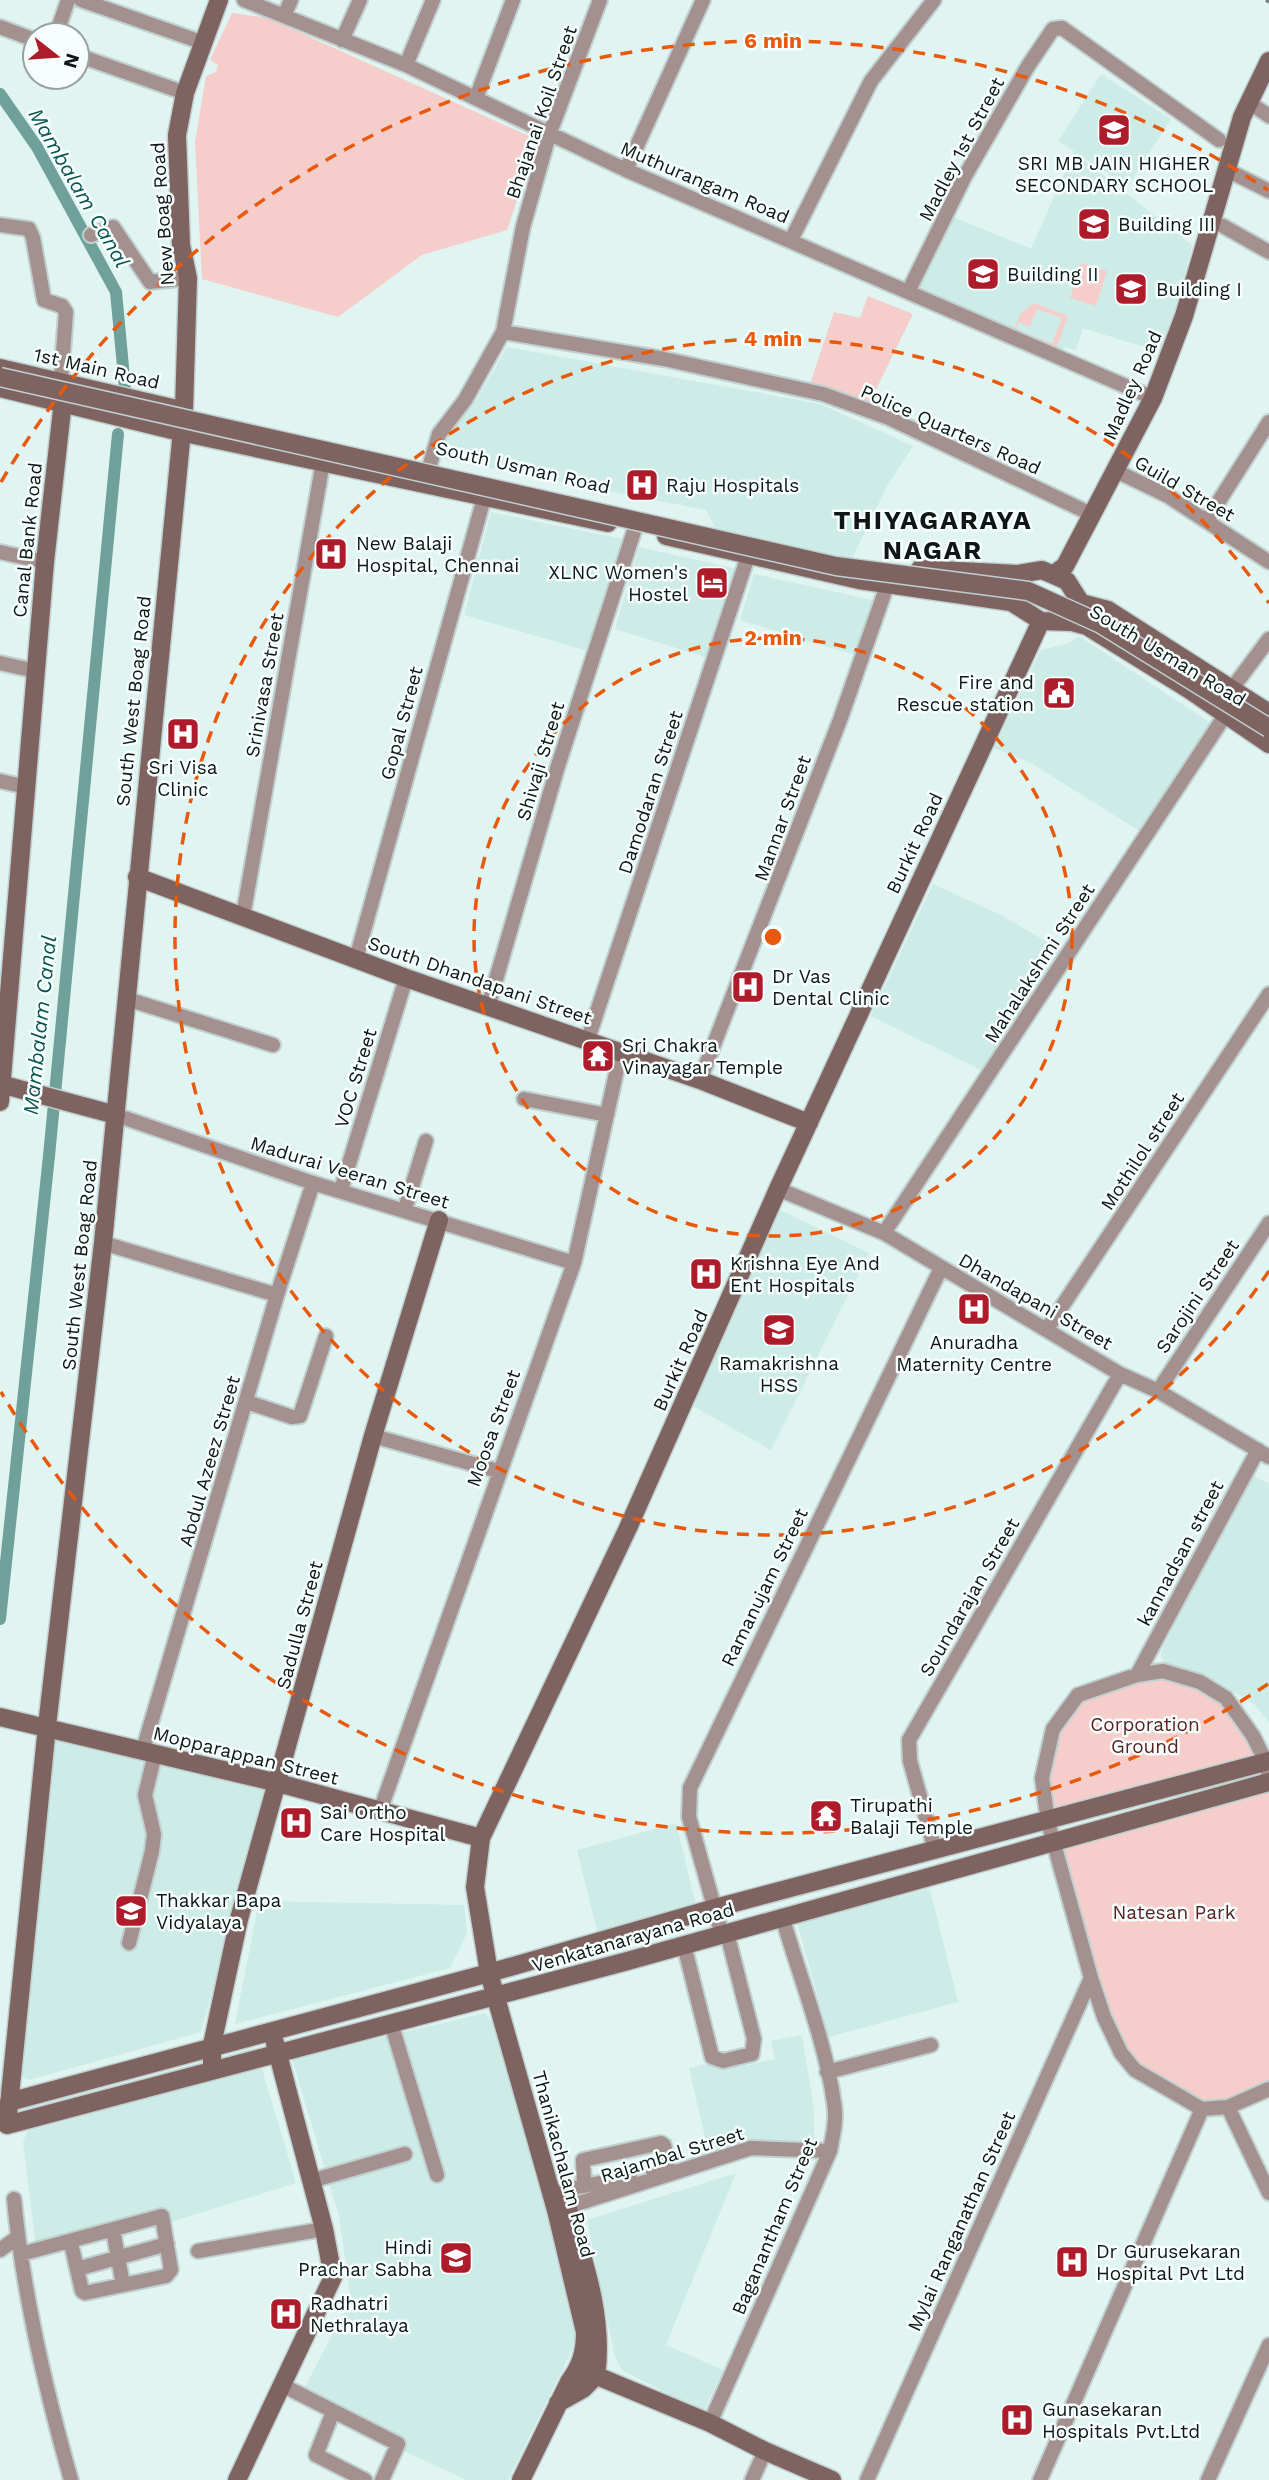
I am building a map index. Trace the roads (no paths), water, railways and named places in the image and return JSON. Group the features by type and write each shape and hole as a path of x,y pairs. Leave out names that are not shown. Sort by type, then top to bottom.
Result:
{"main road":[{"name":"New Boag Road","path":"180,432 184,410 188,278 181,244 177,135 185,93 201,42 219,0"},
{"name":"Madley Road","path":"1054,574 1065,566 1153,398 1256,114 1269,61"},
{"name":"1st Main Road","path":"0,368 184,410"},
{"name":"South Usman Road","path":"0,377 836,566 1028,591 1090,619 1269,727"},
{"name":"South Usman Road","path":"0,388 63,401 180,432 635,528 748,556 890,575 1018,574 1035,570 1054,574 1067,581 1081,603 1108,610 1269,713"},
{"name":"Canal Bank Road","path":"1,1090 45,562 63,401"},
{"name":"South Usman Road","path":"184,410 429,468 768,543 890,575 1011,602 1041,621 1072,622 1087,626 1269,744"},
{"name":"South West Boag Road","path":"7,2125 47,1726 103,1243 180,432"},
{"path":"1011,602 1018,574"},
{"path":"1072,622 1079,613 1081,603"},
{"path":"1108,610 1110,619 1269,720"},
{"name":"Burkit Road","path":"494,1972 484,1887 477,1877 481,1838 628,1528 808,1123 1041,621"},
{"name":"South Dhandapani Street","path":"137,877 406,978 701,1080 808,1123"},
{"path":"1,1090 44,1095 116,1115"},
{"name":"Sadulla Street","path":"212,2071 212,2045 239,1919 373,1436 439,1220"},
{"name":"Mopparappan Street","path":"2,1718 47,1726 278,1783 481,1838"},
{"name":"Venkatanarayana Road","path":"9,2102 935,1850 1268,1771"},
{"name":"Venkatanarayana Road","path":"7,2125 725,1934 1056,1841 1268,1771"},
{"path":"477,1877 475,1887 478,1912 494,1972"},
{"name":"Thanikachalam Road","path":"494,1972 556,2210 584,2332 585,2347 579,2368"},
{"path":"501,1995 565,2199 592,2295 601,2346 596,2376 583,2389 558,2403"},
{"path":"237,2480 288,2388 333,2277 324,2229 271,2029"},
{"path":"521,2480 558,2403 579,2368 710,2423 765,2452 831,2480"}],"street":[{"path":"61,21 68,0"},
{"path":"81,0 201,42"},
{"name":"Muthurangam Road","path":"244,0 406,65 626,170 1153,398"},
{"path":"284,16 291,0"},
{"path":"342,40 360,0"},
{"path":"406,65 433,0"},
{"path":"477,98 513,0"},
{"name":"Bhajanai Koil Street","path":"429,468 439,434 465,400 503,332 523,227 549,135 600,0"},
{"path":"626,170 703,0"},
{"path":"791,240 871,82 934,0"},
{"path":"0,27 21,35"},
{"name":"Madley 1st Street","path":"908,292 965,176 1028,66 1053,29 1062,28 1219,141"},
{"path":"91,60 185,93"},
{"path":"1236,174 1269,191"},
{"path":"0,225 29,229 44,300 62,306 66,312 61,380"},
{"path":"1223,226 1269,252"},
{"path":"91,235 113,227 150,282 188,278"},
{"name":"Police Quarters Road","path":"503,332 664,359 823,394 889,418 1091,514"},
{"path":"1207,520 1269,422"},
{"name":"Srinivasa Street","path":"243,916 323,462"},
{"name":"Guild Street","path":"1116,471 1168,496 1269,562"},
{"name":"Gopal Street","path":"356,959 484,498"},
{"name":"Shivaji Street","path":"488,1007 557,769 635,528"},
{"path":"0,552 45,562"},
{"name":"Damodaran Street","path":"587,1039 748,556"},
{"name":"Mannar Street","path":"701,1080 775,895 890,575"},
{"path":"1231,690 1269,639"},
{"path":"0,663 36,671"},
{"name":"Mahalakshmi Street","path":"884,1234 1226,714"},
{"path":"0,781 27,787"},
{"name":"VOC Street","path":"341,1190 406,978"},
{"name":"Mothilol street","path":"1047,1329 1269,994"},
{"path":"127,999 272,1045"},
{"name":"Moosa Street","path":"380,1811 573,1263 621,1051"},
{"path":"524,1099 607,1115"},
{"name":"Madurai Veeran Street","path":"116,1115 313,1183 405,1209 573,1263"},
{"path":"405,1209 426,1141"},
{"name":"Abdul Azeez Street","path":"129,1943 154,1835 145,1795 149,1752 276,1295 313,1183"},
{"name":"Dhandapani Street","path":"778,1189 884,1234 1120,1374 1158,1391 1264,1453"},
{"name":"Sarojini Street","path":"1158,1391 1269,1223"},
{"path":"103,1243 276,1295"},
{"name":"Ramanujam Street","path":"679,1946 712,2057 723,2061 752,2054 754,2039 689,1816 690,1788 941,1268"},
{"path":"247,1402 292,1418 300,1416 326,1336"},
{"name":"Soundarajan Street","path":"935,1850 910,1761 909,1740 1120,1374"},
{"path":"373,1436 498,1471"},
{"name":"kannadsan street","path":"1137,1675 1264,1453"},
{"path":"1268,1771 1253,1736 1226,1698 1200,1682 1163,1671 1137,1675 1079,1695 1053,1729 1042,1778 1048,1822 1056,1841 1091,1978 1121,2053 1135,2070 1202,2109 1228,2106 1269,2089"},
{"name":"Baganantham Street","path":"710,2423 830,2151 835,2105 782,1916"},
{"path":"679,1946 705,2064"},
{"name":"Mylai Ranganathan Street","path":"867,2480 1091,1978"},
{"path":"391,2022 437,2175"},
{"path":"827,2072 931,2045"},
{"path":"1228,2106 1269,2193"},
{"path":"1040,2480 1202,2109"},
{"path":"661,2143 664,2145 668,2171 585,2188 584,2184 583,2160 661,2143"},
{"name":"Rajambal Street","path":"565,2199 751,2148 830,2151"},
{"path":"311,2181 405,2154"},
{"path":"565,2199 584,2184"},
{"path":"14,2199 20,2254 45,2389 71,2480"},
{"path":"20,2254 71,2243 162,2216 170,2274 85,2293 71,2243"},
{"path":"198,2251 324,2229"},
{"path":"113,2230 124,2285"},
{"path":"0,2250 18,2237"},
{"path":"77,2269 167,2244"},
{"path":"1208,2480 1269,2345"},
{"path":"288,2388 398,2444 382,2480"},
{"path":"333,2412 316,2455 365,2480"},
{"path":"752,2480 765,2452"}],"waterway":[{"name":"Mambalam Canal","path":"0,94 37,147 116,292 125,388"},
{"name":"Mambalam Canal","path":"0,1619 49,1156 118,434"}],"place":[{"name":"SRI MB JAIN HIGHER SECONDARY SCHOOL","path":"1114,130"},
{"name":"Building III","path":"1094,224"},
{"name":"Building II","path":"983,274"},
{"name":"Building I","path":"1131,289"},
{"name":"Raju Hospitals","path":"642,485"},
{"name":"New Balaji Hospital, Chennai","path":"331,554"},
{"name":"XLNC Women's Hostel","path":"712,583"},
{"name":"Fire and Rescue station","path":"1059,693"},
{"name":"Sri Visa Clinic","path":"183,734"},
{"name":"Dr Vas Dental Clinic","path":"748,987"},
{"name":"Sri Chakra Vinayagar Temple","path":"598,1056"},
{"name":"Krishna Eye And Ent Hospitals","path":"706,1274"},
{"name":"Anuradha Maternity Centre","path":"974,1309"},
{"name":"Ramakrishna HSS","path":"779,1330"},
{"name":"Tirupathi Balaji Temple","path":"826,1816"},
{"name":"Sai Ortho Care Hospital","path":"296,1823"},
{"name":"Thakkar Bapa Vidyalaya","path":"131,1911"},
{"name":"Hindi Prachar Sabha","path":"456,2258"},
{"name":"Dr Gurusekaran Hospital Pvt Ltd","path":"1072,2262"},
{"name":"Radhatri Nethralaya","path":"286,2314"},
{"name":"Gunasekaran Hospitals Pvt.Ltd","path":"1017,2420"}],"district":[{"name":"THIYAGARAYA NAGAR","path":"933,535"}],"park label":[{"name":"Corporation Ground","path":"1145,1735"},
{"name":"Natesan Park","path":"1174,1912"}]}
